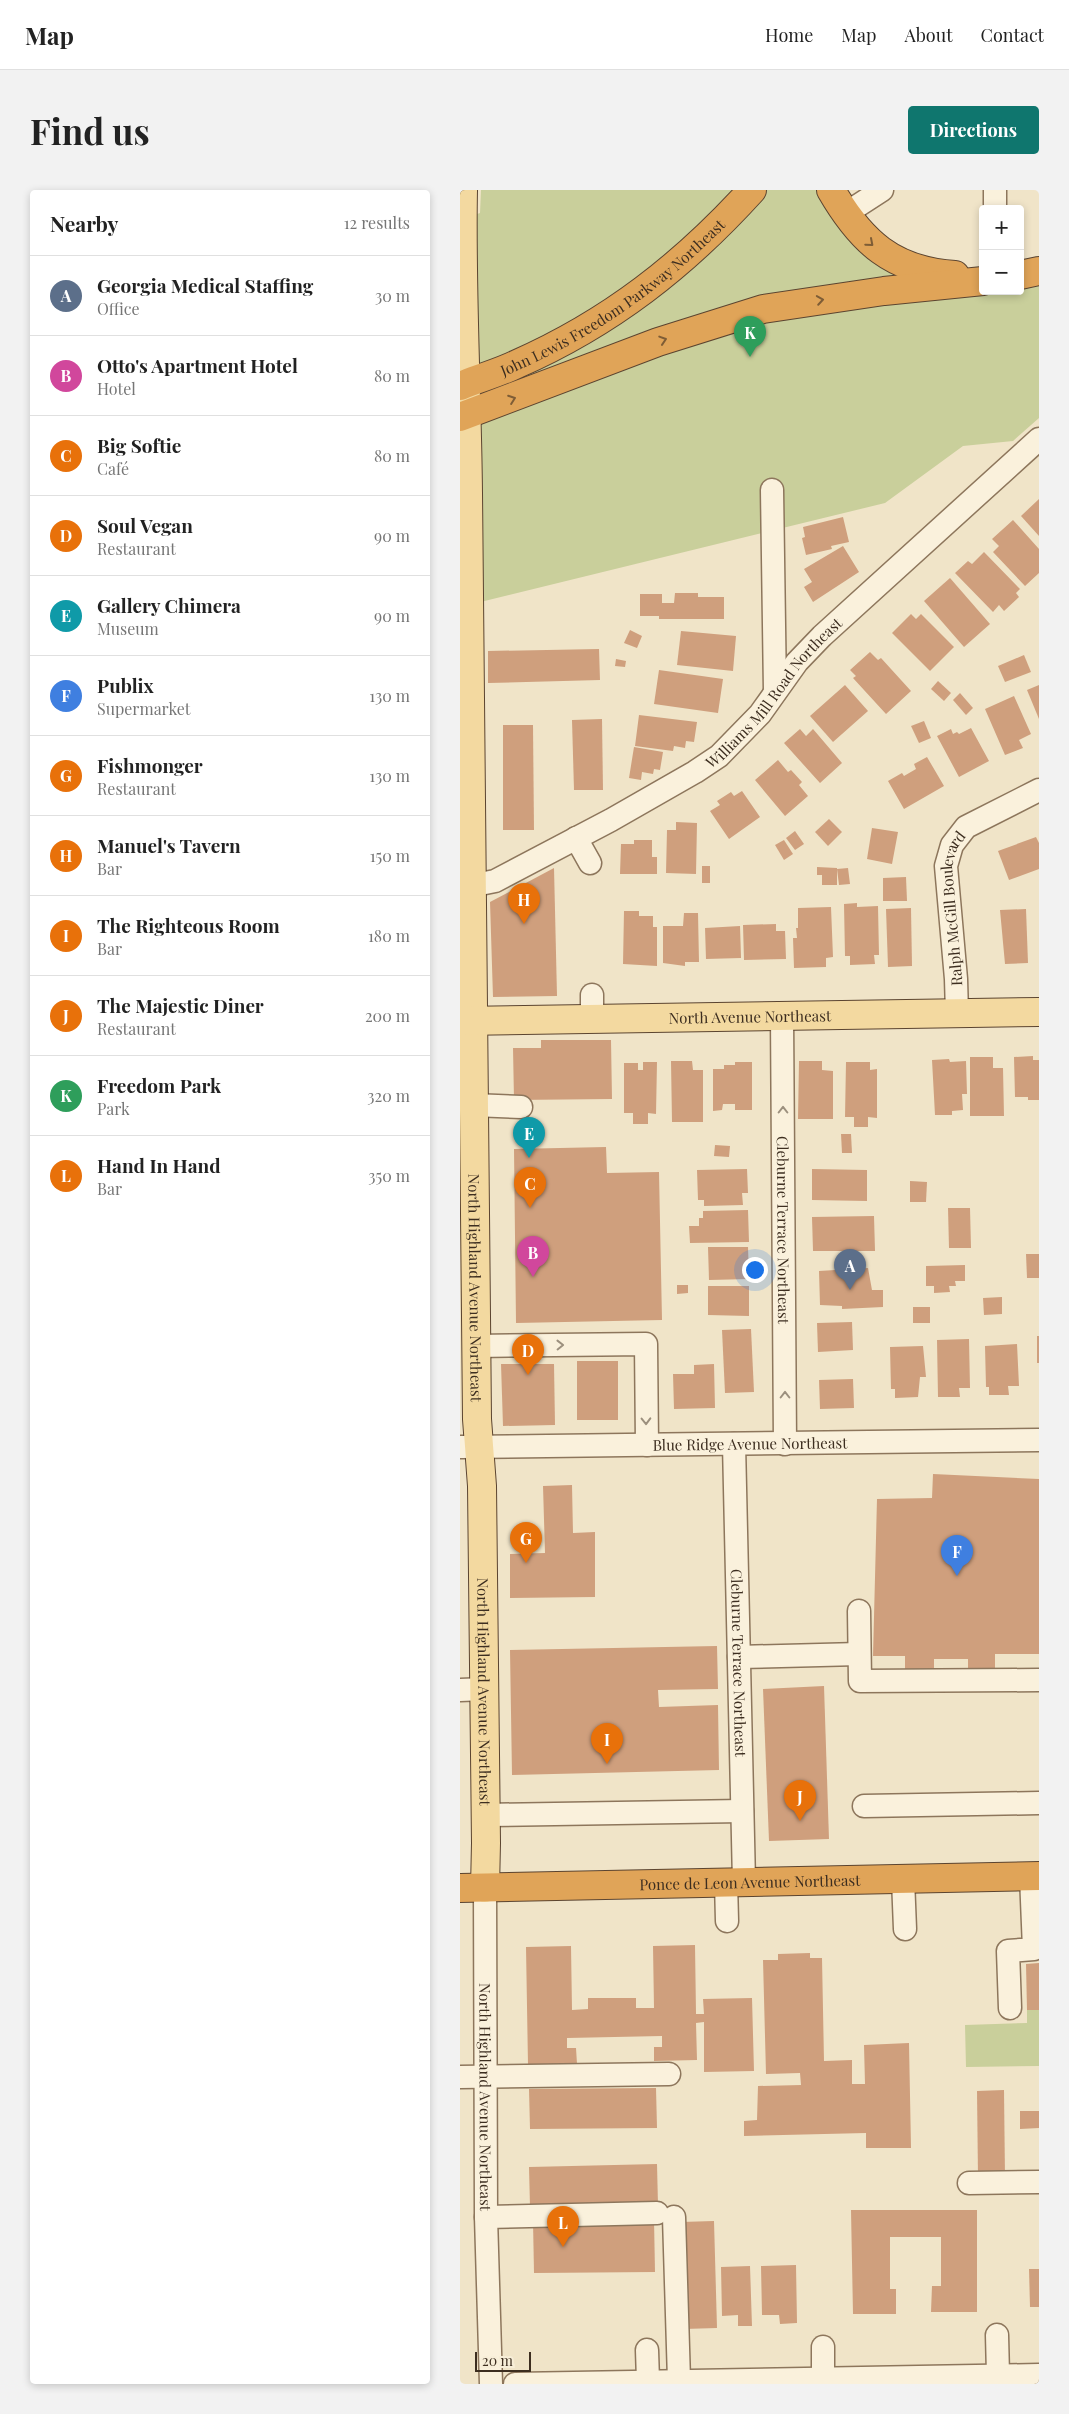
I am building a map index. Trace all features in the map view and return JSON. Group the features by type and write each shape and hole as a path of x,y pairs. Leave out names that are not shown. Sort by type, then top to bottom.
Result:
{"highway":[{"name":"John Lewis Freedom Parkway Northeast","path":"462,385 528,359 567,340 617,311 690,253 752,190"},
{"path":"831,190 845,214 861,234 879,250 912,267 938,274 979,274"},
{"name":"John Lewis Freedom Parkway Northeast","path":"463,416 658,342 763,309 875,292 979,282"},
{"name":"Ponce de Leon Avenue Northeast","path":"472,1888 1035,1876"}],"main road":[{"name":"North Highland Avenue Northeast","path":"462,203 465,793 470,886 466,958 466,1065 473,1105 476,1346 470,1447 482,1486 472,1690 486,1815 472,1888"},
{"name":"North Avenue Northeast","path":"466,1021 592,1007 782,1016 1039,1012"}],"street":[{"path":"845,214 882,190"},
{"name":"Williams Mill Road Northeast","path":"470,886 495,881 695,772 718,756 760,714 797,662 822,636 1039,439"},
{"path":"772,490 775,692"},
{"name":"Ralph McGill Boulevard","path":"957,1013 956,978 946,866 952,845 966,827 1039,790"},
{"path":"576,838 590,863"},
{"name":"Cleburne Terrace Northeast","path":"782,1016 785,1444"},
{"path":"473,1105 521,1107"},
{"path":"476,1346 646,1344 647,1445"},
{"name":"Blue Ridge Avenue Northeast","path":"470,1447 1039,1440"},
{"name":"Cleburne Terrace Northeast","path":"727,1921 735,1882 742,1811 734,1444"},
{"path":"859,1611 860,1682 1039,1680"},
{"path":"739,1656 859,1654"},
{"path":"864,1806 1039,1803"},
{"path":"486,1815 742,1811"},
{"path":"1010,2008 1008,1951 1034,1949 1035,1876"},
{"path":"903,1879 905,1929"},
{"name":"North Highland Avenue Northeast","path":"472,1888 486,2077 486,2217 499,2324 491,2384"},
{"path":"460,2077 669,2074"},
{"path":"969,2184 1039,2182"},
{"path":"486,2217 665,2215 664,2381"},
{"path":"997,2335 998,2375"},
{"path":"823,2347 823,2378"},
{"path":"648,2350 664,2381"},
{"path":"515,2384 1039,2375"}],"green space":[{"path":"481,190 821,190 833,215 979,289 979,295 1024,295 1024,284 1039,282 1039,418 1013,441 963,446 885,503 460,607 460,220 480,213"},
{"path":"1027,2010 1039,2010 1039,2066 966,2067 965,2025 1027,2023"}],"building":[{"path":"1039,499 1039,536 1021,516"},
{"path":"843,517 849,542 831,546 832,549 806,555 802,538 805,537 803,527"},
{"path":"1013,520 1039,549 1039,573 1025,586 993,552 999,546 992,539"},
{"path":"843,546 859,572 813,602 804,587 812,582 804,569"},
{"path":"984,552 1020,589 1016,593 1019,597 1004,611 999,605 993,612 955,573 968,561 972,564"},
{"path":"950,578 990,624 964,647 924,601"},
{"path":"675,593 698,593 698,597 724,597 724,619 659,619 659,616 640,616 640,594 662,594 662,603 674,603"},
{"path":"911,614 916,619 921,614 954,647 930,671 892,633"},
{"path":"630,630 642,636 637,648 624,643"},
{"path":"681,631 736,636 733,671 677,665"},
{"path":"599,649 600,680 488,683 488,651"},
{"path":"870,652 878,660 881,658 911,691 886,714 853,678 856,676 850,670"},
{"path":"1024,655 1031,672 1005,682 998,666"},
{"path":"616,659 626,661 625,667 615,666"},
{"path":"659,670 723,679 718,713 654,704"},
{"path":"938,681 951,693 944,701 931,689"},
{"path":"845,685 868,711 833,742 810,716"},
{"path":"1039,685 1039,719 1027,690"},
{"path":"960,693 973,708 966,715 953,700"},
{"path":"1014,696 1031,734 1019,740 1023,748 1005,755 985,709"},
{"path":"639,715 697,722 694,742 686,741 685,748 674,746 673,751 635,746"},
{"path":"602,719 603,790 574,790 572,720"},
{"path":"924,721 931,738 919,743 911,726"},
{"path":"503,725 533,725 534,830 503,830"},
{"path":"971,728 989,761 959,777 937,736 951,729 953,734 957,732 959,734"},
{"path":"800,729 806,736 813,729 842,763 820,783 784,743"},
{"path":"634,747 663,752 660,770 654,769 653,774 642,772 641,780 629,778"},
{"path":"927,757 944,786 904,809 888,781 902,773 904,776 916,769 914,764"},
{"path":"778,760 788,772 791,770 802,782 799,785 808,796 785,816 755,780"},
{"path":"742,791 760,817 729,839 710,811 720,805 717,801 731,792 734,796"},
{"path":"829,819 842,832 828,846 815,832"},
{"path":"676,822 697,823 696,874 666,873 667,830 676,830"},
{"path":"872,828 898,832 892,864 867,859"},
{"path":"795,831 804,844 795,850 786,838"},
{"path":"1036,837 1039,843 1039,869 1009,880 998,851"},
{"path":"634,840 652,840 652,857 657,857 657,874 620,874 621,844 634,844"},
{"path":"784,840 793,854 784,860 775,845"},
{"path":"702,866 710,866 710,883 702,883"},
{"path":"817,867 837,868 837,885 822,885 822,875 817,875"},
{"path":"554,868 557,996 493,997 490,902"},
{"path":"848,868 850,884 839,885 837,869"},
{"path":"906,877 907,901 883,901 883,878"},
{"path":"857,903 857,907 878,906 879,955 874,955 875,964 850,965 850,956 845,956 844,904"},
{"path":"831,907 833,957 826,958 826,967 794,968 793,938 797,938 798,908"},
{"path":"911,908 912,966 888,967 886,909"},
{"path":"1026,909 1028,963 1005,964 1000,910"},
{"path":"624,911 639,911 639,916 653,916 653,927 657,927 657,966 623,964"},
{"path":"684,913 698,913 699,962 685,962 685,966 663,963 663,926 683,926"},
{"path":"776,924 776,931 785,931 786,959 744,960 743,925"},
{"path":"740,926 741,958 706,959 705,928"},
{"path":"541,1040 611,1040 612,1099 514,1100 513,1048 541,1048"},
{"path":"1033,1056 1033,1060 1039,1060 1039,1100 1028,1100 1028,1097 1015,1097 1014,1057"},
{"path":"970,1057 993,1057 993,1068 1003,1068 1004,1116 970,1116"},
{"path":"949,1059 950,1062 966,1061 967,1094 962,1094 963,1110 952,1111 952,1115 935,1115 932,1060"},
{"path":"671,1061 692,1061 693,1070 703,1070 703,1122 672,1122"},
{"path":"799,1061 822,1061 822,1070 833,1071 833,1119 798,1119"},
{"path":"643,1062 657,1062 656,1114 648,1113 648,1124 633,1124 633,1113 624,1113 624,1063 638,1063 638,1070 643,1070"},
{"path":"735,1062 752,1062 752,1110 735,1110 735,1104 723,1104 722,1110 713,1111 713,1069 724,1069 724,1065 735,1065"},
{"path":"846,1062 870,1062 870,1070 877,1069 877,1118 868,1117 868,1127 854,1127 854,1117 845,1117"},
{"path":"841,1134 851,1134 852,1153 842,1153"},
{"path":"715,1145 730,1146 729,1157 714,1156"},
{"path":"606,1147 607,1173 659,1172 662,1320 516,1323 514,1149"},
{"path":"747,1169 748,1193 742,1193 743,1205 704,1206 704,1200 698,1200 697,1170"},
{"path":"812,1169 867,1170 867,1201 812,1200"},
{"path":"910,1181 927,1182 926,1202 910,1202"},
{"path":"948,1208 970,1208 971,1248 949,1248"},
{"path":"748,1210 749,1242 690,1243 689,1226 699,1226 699,1218 703,1218 703,1211"},
{"path":"874,1216 875,1251 813,1251 812,1217"},
{"path":"708,1247 748,1247 749,1279 709,1280"},
{"path":"1026,1254 1039,1254 1039,1278 1027,1278"},
{"path":"965,1265 965,1281 955,1281 956,1286 949,1286 950,1292 934,1293 934,1286 926,1286 926,1266"},
{"path":"868,1268 872,1290 883,1290 883,1307 842,1309 842,1306 820,1305 819,1271"},
{"path":"677,1285 688,1285 688,1293 677,1294"},
{"path":"708,1286 749,1286 749,1316 708,1315"},
{"path":"1002,1297 1002,1314 984,1315 983,1298"},
{"path":"913,1307 930,1307 930,1323 913,1323"},
{"path":"852,1322 853,1350 818,1352 817,1323"},
{"path":"751,1329 754,1392 725,1393 722,1330"},
{"path":"1037,1336 1039,1336 1039,1363 1037,1363"},
{"path":"969,1339 970,1388 959,1388 960,1397 938,1397 937,1340"},
{"path":"1017,1344 1019,1386 1008,1386 1009,1395 989,1395 989,1387 986,1387 985,1346"},
{"path":"923,1346 926,1377 920,1377 918,1397 895,1398 895,1389 891,1389 890,1347"},
{"path":"577,1361 618,1361 618,1420 577,1420"},
{"path":"501,1364 554,1364 555,1425 503,1426"},
{"path":"714,1364 715,1408 674,1409 673,1374 694,1374 694,1365"},
{"path":"853,1379 854,1408 820,1409 819,1380"},
{"path":"933,1474 1039,1479 1039,1654 995,1654 995,1670 968,1670 968,1659 934,1659 934,1671 905,1671 905,1656 873,1656 877,1499 932,1498"},
{"path":"572,1485 573,1533 595,1532 595,1597 510,1598 510,1554 545,1553 543,1486"},
{"path":"717,1646 718,1689 658,1690 659,1707 718,1705 719,1770 512,1775 510,1650"},
{"path":"824,1686 829,1839 769,1841 763,1689"},
{"path":"695,1945 696,2014 704,2014 703,1999 752,1998 754,2071 704,2072 704,2022 696,2023 697,2060 654,2061 654,2047 662,2047 662,2036 567,2038 567,2048 576,2048 577,2064 528,2065 526,1947 571,1946 572,2010 588,2009 588,1998 636,1998 636,2008 654,2008 653,1946"},
{"path":"810,1953 810,1958 822,1958 824,2061 852,2060 852,2084 865,2084 864,2045 909,2043 911,2148 866,2148 866,2133 744,2136 744,2121 757,2120 758,2086 801,2085 800,2073 766,2074 763,1960 778,1960 778,1954"},
{"path":"1039,1963 1039,2010 1027,2010 1026,1964"},
{"path":"656,2088 657,2128 530,2129 529,2089"},
{"path":"1004,2090 1005,2178 978,2178 977,2091"},
{"path":"1020,2111 1039,2111 1039,2128 1020,2129"},
{"path":"657,2164 658,2205 530,2207 529,2167"},
{"path":"851,2210 977,2210 977,2312 931,2312 932,2286 941,2286 941,2237 890,2237 890,2289 896,2289 896,2314 853,2314"},
{"path":"654,2219 655,2272 534,2273 533,2221"},
{"path":"714,2221 717,2328 684,2329 681,2222"},
{"path":"796,2265 797,2323 780,2324 779,2315 762,2315 761,2266"},
{"path":"750,2266 752,2326 738,2326 738,2315 722,2316 721,2267"},
{"path":"1029,2269 1039,2269 1039,2307 1030,2307"}],"place":[{"name":"Freedom Park","path":"750,357"},
{"name":"Manuel's Tavern","path":"524,924"},
{"name":"Gallery Chimera","path":"529,1158"},
{"name":"Big Softie","path":"530,1208"},
{"name":"Otto's Apartment Hotel","path":"533,1277"},
{"name":"Georgia Medical Staffing","path":"850,1290"},
{"name":"Soul Vegan","path":"528,1375"},
{"name":"Fishmonger","path":"526,1563"},
{"name":"Publix","path":"957,1576"},
{"name":"The Righteous Room","path":"607,1764"},
{"name":"The Majestic Diner","path":"800,1821"},
{"name":"Hand In Hand","path":"563,2247"}]}
